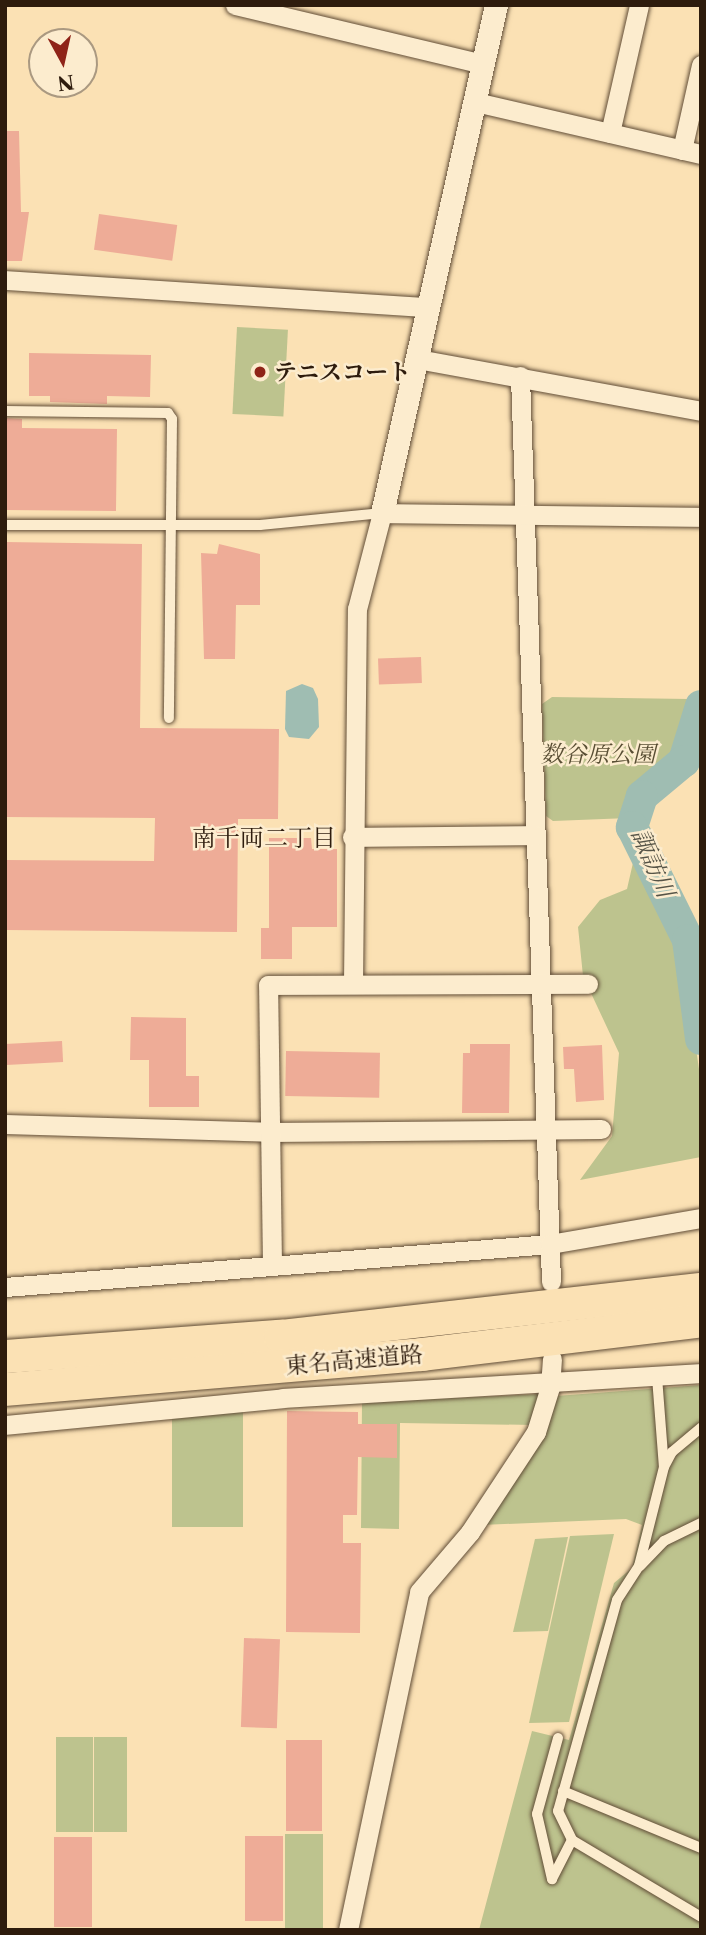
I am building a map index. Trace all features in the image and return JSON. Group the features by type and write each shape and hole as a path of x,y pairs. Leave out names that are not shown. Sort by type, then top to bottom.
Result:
{"highway":[{"name":"東名高速道路","path":"5,1356 280,1336 701,1289"},
{"name":"東名高速道路","path":"5,1389 422,1354 701,1320"}],"street":[{"path":"235,5 482,64"},
{"path":"353,984 352,837 357,609 418,359 426,307 496,5"},
{"path":"610,133 639,5"},
{"path":"475,102 692,152 701,65"},
{"path":"5,280 426,307"},
{"path":"418,359 701,411"},
{"path":"520,376 551,1281"},
{"path":"382,513 526,519 701,517"},
{"path":"352,837 536,835"},
{"path":"272,1265 268,985 587,984"},
{"path":"5,1124 269,1132 601,1129"},
{"path":"5,1287 550,1244 701,1218"},
{"path":"348,1930 419,1592 507,1481 536,1432 550,1387 552,1359"},
{"path":"5,1425 283,1398 550,1387 701,1373"}],"lane":[{"path":"5,411 168,413 172,524 169,718"},
{"path":"5,525 260,526 382,513"},
{"path":"657,1377 664,1467"},
{"path":"639,1566 664,1467 672,1452 701,1428"},
{"path":"701,1523 664,1541 639,1566 617,1600 563,1791 559,1821 572,1840 701,1917"},
{"path":"558,1738 537,1814 552,1879 572,1840"},
{"path":"563,1791 701,1848"}],"green space":[{"name":"テニスコート","path":"237,327 288,330 283,417 232,414"},
{"name":"数谷原公園","path":"552,697 689,699 694,704 677,751 639,791 629,818 553,821 546,816 542,704"},
{"path":"635,854 682,951 701,1083 701,1157 580,1180 612,1136 619,1053 583,976 578,927 600,900 627,889"},
{"path":"701,1385 701,1930 479,1930 532,1731 569,1740 614,1583 632,1568 642,1525 626,1519 481,1525 556,1396"},
{"path":"541,1394 533,1425 400,1423 399,1529 361,1528 362,1402"},
{"path":"172,1412 243,1412 243,1527 172,1527"},
{"path":"614,1534 569,1722 529,1723 570,1536"},
{"path":"568,1537 548,1631 513,1632 535,1539"},
{"path":"56,1737 93,1737 93,1832 56,1832"},
{"path":"94,1737 127,1737 127,1832 94,1832"},
{"path":"285,1834 323,1834 323,1928 285,1928"}],"water":[{"path":"302,684 313,688 318,699 319,727 309,739 289,737 285,729 286,691"}],"building":[{"path":"5,131 19,131 21,212 29,212 22,261 5,261"},
{"path":"99,214 177,225 172,261 94,250"},
{"path":"29,353 151,355 150,397 107,396 107,404 50,402 50,396 29,396"},
{"path":"5,418 22,419 22,428 117,429 116,511 5,510"},
{"path":"5,542 142,544 140,728 279,729 278,819 238,819 237,932 5,930 5,860 154,861 155,818 5,817"},
{"path":"219,544 260,554 260,605 236,605 235,659 204,659 201,553 217,554"},
{"path":"421,657 422,683 379,684 378,659"},
{"path":"269,838 311,838 312,849 337,849 337,927 292,927 292,959 261,959 261,928 269,928"},
{"path":"131,1017 186,1018 186,1076 199,1076 199,1107 149,1107 149,1060 130,1060"},
{"path":"62,1041 63,1062 6,1065 5,1044"},
{"path":"470,1044 510,1044 509,1113 462,1113 463,1053 470,1053"},
{"path":"602,1045 604,1100 576,1102 574,1069 564,1069 563,1047"},
{"path":"286,1051 380,1053 379,1098 285,1096"},
{"path":"287,1411 358,1412 358,1424 397,1424 397,1458 358,1457 357,1515 343,1515 343,1543 361,1543 360,1633 286,1632"},
{"path":"244,1638 280,1639 277,1728 241,1727"},
{"path":"286,1740 322,1740 322,1831 286,1831"},
{"path":"245,1836 283,1836 283,1921 245,1921"},
{"path":"54,1837 92,1837 92,1927 54,1927"}],"waterway":[{"name":"諏訪川","path":"701,706 684,761 642,796 632,827 688,940 701,1039"}],"place":[{"name":"テニスコート","path":"260,372"}],"district":[{"name":"南千両二丁目","path":"264,838"}]}
